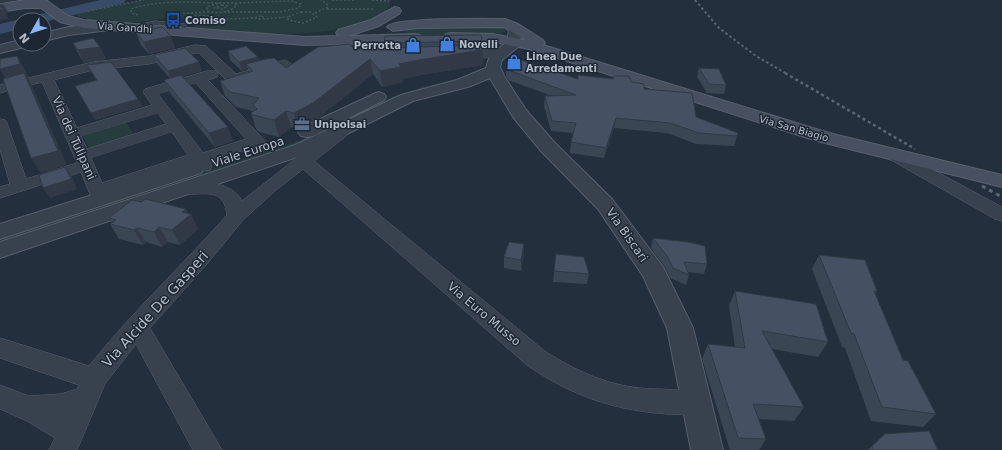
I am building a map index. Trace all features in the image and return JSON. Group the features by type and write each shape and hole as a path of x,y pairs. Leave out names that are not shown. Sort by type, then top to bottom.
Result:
{"main road":[{"name":"Via Gandhi","path":"38,1 59,16 85,18 112,26 288,39"},
{"path":"0,8 38,1"},
{"path":"0,8 38,1"},
{"path":"396,3 394,27 397,34 415,38"},
{"path":"396,3 406,16 419,21 436,33"},
{"path":"340,34 375,23 396,3"},
{"path":"288,39 336,41 415,38 436,33 500,23 509,24 505,53 472,36 436,33 418,24 288,39"},
{"name":"Via San Biagio","path":"505,53 538,42 590,62 785,126 1002,181"}],"street":[{"path":"52,33 63,25 59,16"},
{"path":"52,33 85,18"},
{"path":"52,34 112,26"},
{"path":"0,46 12,42"},
{"path":"0,49 12,46"},
{"path":"201,161 150,92 158,73 195,49 202,49 233,79 281,65 290,76"},
{"path":"444,55 505,53 529,49 590,62"},
{"name":"Viale Europa","path":"0,250 302,149 345,130 377,112 407,98 469,82 505,53"},
{"name":"Viale Europa","path":"0,232 99,195 201,161 312,130 366,102 394,90 440,78 505,53"},
{"name":"Via Biscari","path":"505,53 519,113 548,147 605,204 654,273 680,328 707,450"},
{"path":"0,89 93,66 199,78 224,70"},
{"name":"Via dei Tulipani","path":"47,78 99,195"},
{"path":"199,78 259,144"},
{"path":"72,134 161,107"},
{"path":"0,123 20,187"},
{"path":"0,193 20,187 84,160 175,126"},
{"name":"Via Alcide De Gasperi","path":"67,441 90,389 115,351 200,259 236,216 302,160 345,130"},
{"path":"890,153 1002,215"},
{"name":"Via Euro Musso","path":"302,160 537,359 558,373 606,393 622,397 697,404"},
{"path":"183,189 202,188 218,190 230,196 236,205 236,216"},
{"path":"138,327 208,450"},
{"path":"0,348 90,389"},
{"path":"26,408 62,406 90,389"},
{"path":"0,397 15,402 48,418 67,441"}],"path":[{"path":"85,18 144,0"},
{"path":"143,15 131,14 130,12 135,6 162,1 233,3 285,0 298,2 301,4 294,10 283,12 209,12 174,14"},
{"path":"250,18 255,20 263,18 288,17 301,12 315,14 327,9 328,5 321,0"},
{"path":"325,3 332,1 356,0"},
{"path":"372,0 396,3"},
{"path":"209,12 206,11 207,7 218,3"},
{"path":"224,12 236,7 236,4 233,3"},
{"path":"209,16 219,9 226,8 228,6 222,5 214,7 219,9"},
{"path":"288,17 288,20 290,21 303,22 317,17 315,14"},
{"path":"184,19 196,16 209,16 227,19 250,18 257,15 262,16 263,18"}],"green space":[{"path":"138,0 391,0 388,9 383,14 370,21 339,29 319,32 278,34 195,28 193,24 187,22 189,20 170,18 131,22 105,22 82,18 73,14"},
{"path":"504,26 509,30 501,33 417,36 404,32 407,28"},
{"path":"475,74 477,76 422,89 371,108 368,107 407,92"},
{"path":"364,108 367,109 323,134 299,144 0,244 0,239 297,141 320,132"},
{"path":"125,121 135,136 90,150 82,134"}],"building":[{"path":"162,27 171,36 144,42 136,33"},
{"path":"481,35 482,41 390,43 386,46 384,45 385,36"},
{"path":"93,38 100,47 78,50 73,43"},
{"path":"350,44 355,50 382,44 389,48 482,45 482,50 399,64 401,67 380,71 370,59 313,103 294,113 286,111 274,120 253,115 251,113 257,109 253,105 259,98 230,92 220,81 253,71 246,64 274,58 286,68 318,47"},
{"path":"246,46 258,57 239,62 228,51"},
{"path":"185,48 199,62 168,71 154,55"},
{"path":"17,56 20,64 0,69 0,59"},
{"path":"518,59 578,79 578,75 613,79 614,76 629,76 631,82 644,84 644,89 692,93 696,117 738,133 737,136 699,133 670,123 616,118 606,148 571,142 576,123 552,121 545,96 576,95 508,70 506,67"},
{"path":"111,62 138,99 91,113 75,86 97,80 87,65"},
{"path":"699,68 719,69 726,85 709,84"},
{"path":"24,73 58,151 31,158 3,79"},
{"path":"181,75 228,127 209,133 164,80"},
{"path":"65,167 71,179 43,188 39,175"},
{"path":"145,199 186,209 182,212 191,214 172,230 159,227 154,232 137,228 134,230 110,224 116,220 109,218 132,200 142,202"},
{"path":"653,238 688,242 705,246 707,264 684,262 689,275 673,268 667,256"},
{"path":"509,242 524,244 521,260 504,257"},
{"path":"556,254 584,257 589,274 554,271"},
{"path":"819,255 865,260 877,291 874,291 903,360 908,361 936,414 882,407 854,334 851,333"},
{"path":"735,291 816,304 828,342 762,331 804,407 753,404 766,439 738,438 708,344 745,348"},
{"path":"929,431 938,450 873,450 872,446 885,434"}],"waterway":[{"path":"52,16 119,0"},
{"path":"0,29 12,26"}],"railway":[{"path":"695,0 719,28 756,56 787,74"},
{"path":"785,73 915,149"},
{"path":"982,186 1002,197"}],"place":[{"name":"Comiso","path":"173,20"},
{"name":"Novelli","path":"447,44"},
{"name":"Perrotta","path":"413,45"},
{"name":"Linea Due Arredamenti","path":"514,62"},
{"name":"Unipolsai","path":"302,124"}]}
